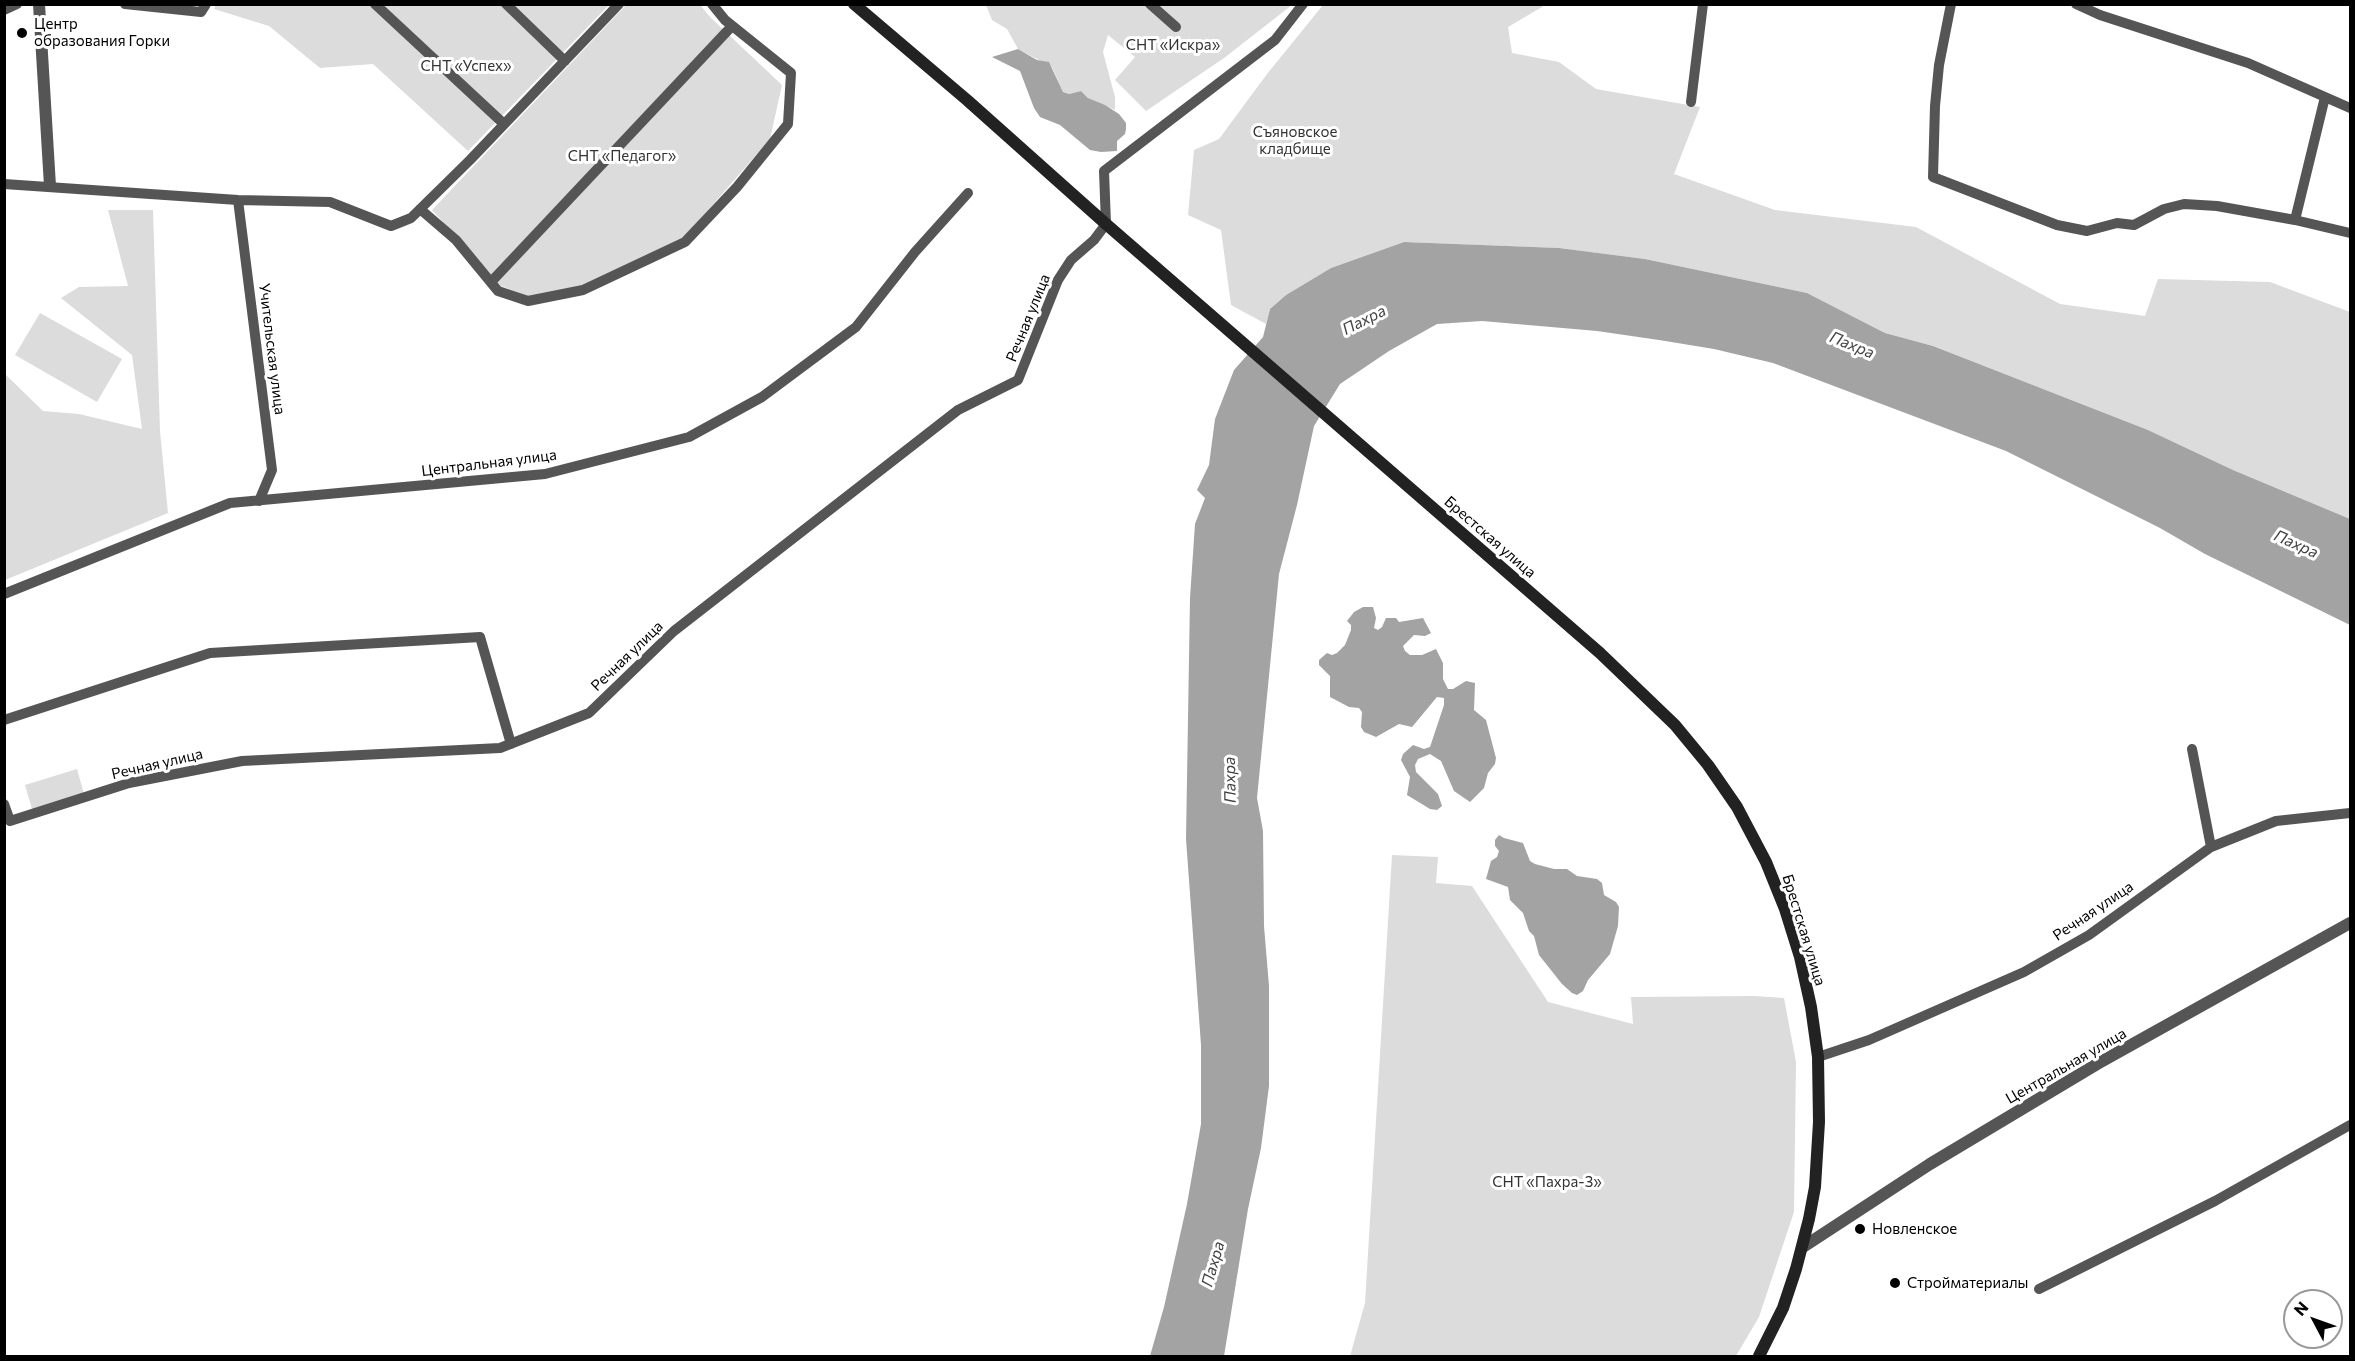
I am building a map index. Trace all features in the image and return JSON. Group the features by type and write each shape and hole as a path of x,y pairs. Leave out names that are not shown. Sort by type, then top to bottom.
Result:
{"main road":[{"name":"Брестская улица","path":"854,4 1397,474 1635,685 1675,725 1708,765 1750,830 1785,909 1804,977 1818,1057 1820,1122 1815,1187 1803,1247 1783,1308 1759,1356"}],"street":[{"path":"4,9 17,4"},
{"path":"39,4 50,186"},
{"path":"125,4 201,12 206,4"},
{"path":"375,4 504,124"},
{"path":"506,4 565,61"},
{"path":"4,184 238,200 330,202 391,226 411,218 619,4"},
{"path":"420,209 456,240 498,291 528,301 583,290 685,242 729,196 788,124 791,73 732,26 712,4"},
{"path":"1150,4 1176,27"},
{"path":"1106,224 1104,171 1275,40 1303,4"},
{"path":"1691,102 1703,4"},
{"path":"1952,4 1939,65 1935,106 1933,177 2057,225 2080,230 2117,224 2138,224 2164,209 2184,204 2217,206 2350,233"},
{"path":"2076,4 2100,15 2228,56 2350,108"},
{"path":"491,282 732,26"},
{"path":"2295,220 2325,97"},
{"name":"Центральная улица","path":"4,594 230,503 545,474 689,437 762,397 856,327 915,252 968,193"},
{"name":"Учительская улица","path":"238,200 272,470 259,501"},
{"name":"Речная улица","path":"4,804 10,821 129,783 242,760 500,748 589,713 683,624 958,410 1018,380 1058,280 1071,260 1094,240 1106,224"},
{"path":"4,720 210,653 480,637 511,744"},
{"path":"2192,749 2211,847"},
{"name":"Речная улица","path":"1818,1057 1869,1040 2024,972 2089,935 2211,847 2276,821 2350,813"},
{"name":"Центральная улица","path":"1803,1247 1930,1164 2059,1087 2350,922"},
{"path":"2039,1289 2216,1201 2350,1125"}],"green space":[{"name":"СНТ «Успех»","path":"216,4 609,5 468,151 373,64 320,68 269,26 214,9"},
{"name":"СНТ «Педагог»","path":"626,5 700,5 782,85 770,139 682,240 584,286 530,297 501,286 432,210"},
{"name":"СНТ «Искра»","path":"986,5 1292,5 1224,58 1146,111 1115,80 1135,57 1108,35 1103,52 1115,97 1115,110 1088,98 1081,91 1069,94 1063,92 1052,67 1018,49 1007,29 992,20"},
{"name":"Съяновское кладбище","path":"1323,5 1543,5 1508,27 1512,53 1559,62 1596,89 1700,107 1674,174 1775,210 1916,227 2060,304 2145,316 2158,279 2270,282 2350,312 2350,519 2233,470 2148,430 1933,346 1885,333 1807,293 1645,259 1559,248 1404,242 1331,268 1286,295 1270,309 1266,324 1231,305 1221,230 1188,215 1194,150 1219,139 1267,74"},
{"path":"108,210 153,210 160,431 168,513 5,580 5,374 43,411 79,414 142,429 132,355 61,298 79,287 128,286"},
{"path":"40,313 122,359 97,402 15,355"},
{"path":"77,769 84,794 32,809 25,785"},
{"name":"СНТ «Пахра-3»","path":"1392,855 1438,857 1436,883 1472,886 1548,1002 1633,1024 1631,997 1755,996 1784,998 1796,1062 1794,1212 1759,1317 1736,1356 1350,1356 1365,1303"}],"water":[{"path":"1018,49 1037,60 1049,62 1063,92 1069,94 1081,91 1088,98 1119,114 1126,123 1126,129 1125,134 1117,141 1117,151 1090,150 1060,125 1040,117 1034,108 1020,71 992,57"},
{"name":"Пахра","path":"1404,242 1559,248 1645,259 1807,293 1885,333 1933,346 2148,430 2233,470 2350,519 2350,625 2205,554 2160,528 2006,451 1773,363 1714,349 1597,331 1482,321 1437,324 1389,351 1340,384 1314,426 1279,574 1257,798 1263,831 1264,926 1269,986 1269,1086 1261,1148 1248,1209 1224,1356 1150,1356 1164,1307 1187,1204 1201,1124 1201,1045 1186,839 1190,598 1195,524 1205,498 1197,490 1209,465 1215,419 1234,370 1263,337 1270,309 1286,295 1331,268"},
{"path":"1363,607 1373,607 1376,618 1374,628 1378,630 1386,618 1396,618 1399,622 1423,618 1431,633 1425,636 1414,635 1403,646 1405,651 1410,655 1422,655 1436,649 1443,663 1443,679 1448,689 1453,689 1466,681 1475,683 1474,710 1486,720 1496,758 1495,764 1488,773 1484,788 1470,802 1454,791 1441,761 1430,754 1418,759 1415,765 1416,772 1438,794 1442,806 1437,810 1430,809 1407,795 1410,777 1401,760 1403,754 1413,745 1424,749 1430,747 1444,705 1444,698 1437,697 1412,727 1399,724 1376,737 1364,732 1361,727 1362,712 1359,708 1349,707 1330,697 1330,676 1319,665 1319,660 1327,653 1332,655 1337,653 1345,645 1351,630 1351,625 1347,621 1354,612"},
{"path":"1499,835 1523,843 1530,861 1535,864 1554,869 1567,869 1577,876 1597,879 1602,883 1604,895 1616,902 1619,907 1618,926 1610,954 1588,980 1583,991 1577,995 1562,984 1539,955 1534,936 1529,931 1523,913 1510,900 1508,887 1486,879 1491,861 1497,857 1499,851 1495,846 1495,840"}],"place":[{"name":"Центр образования Горки","path":"22,33"},
{"name":"Новленское","path":"1860,1229"},
{"name":"Стройматериалы","path":"1895,1283"}]}
